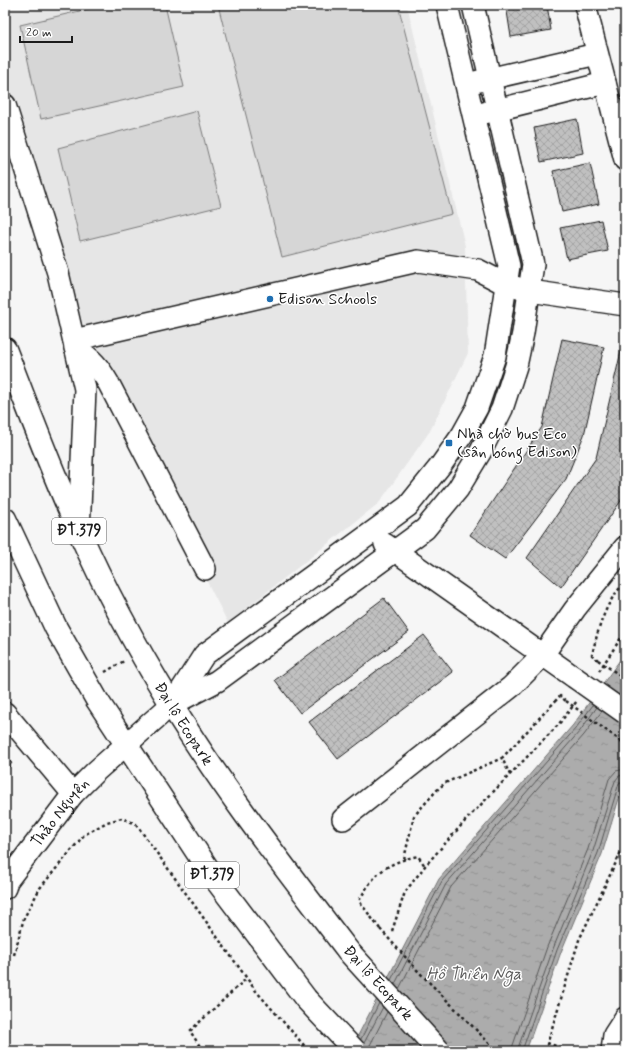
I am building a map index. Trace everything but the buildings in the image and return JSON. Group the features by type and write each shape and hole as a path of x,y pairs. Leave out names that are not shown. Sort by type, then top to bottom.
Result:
{"highway":[{"name":"Đại lộ Ecopark","path":"5,349 45,452 79,532 109,592 172,705 260,835 349,952 439,1051"},
{"name":"ĐT.379","path":"5,519 56,628 97,700 126,745 210,872 306,999 355,1051"}],"street":[{"path":"172,705 204,655 408,506 442,465 462,435 477,408 494,356 507,285 508,266 447,5"},
{"path":"172,705 217,681 425,529 458,489 481,451 502,409 516,366 530,291 533,264 496,110 473,5"},
{"path":"585,5 625,160"},
{"path":"466,84 597,54"},
{"path":"473,116 605,83"},
{"path":"5,105 58,273 85,389 79,532"},
{"path":"74,344 418,261 478,270 507,285 530,291 625,305"},
{"path":"74,344 98,365 205,569"},
{"path":"370,534 625,713"},
{"path":"343,819 511,688 542,656 575,610 625,547"},
{"name":"Thảo Nguyên","path":"5,888 7,881 72,794 172,705"},
{"path":"5,713 72,794"},
{"path":"612,1051 614,1035 625,1018"}],"path":[{"path":"625,583 616,591 604,614 596,635 592,655 625,679"},
{"path":"596,674 625,632"},
{"path":"105,672 124,660"},
{"path":"404,859 414,816 436,791 445,783 502,758 560,696 625,744"},
{"path":"392,931 405,892 425,866 558,725 577,700"},
{"path":"502,758 510,775"},
{"path":"14,955 24,918 40,888 84,835 107,822 122,818 136,824 256,991 309,1051"},
{"path":"545,1051 579,940 621,852 625,840"},
{"path":"425,866 418,856 404,859 380,872 370,881 359,901 416,970 497,1051"},
{"path":"203,1051 190,1031 247,978"},
{"path":"547,1043 562,1048 566,1051"}],"shaded area":[{"name":"Edison Schools","path":"5,5 407,5 465,246 468,353 430,431 379,503 228,623 100,371 34,186 5,90"},
{"path":"105,5 165,5 184,87 41,119 20,25"},
{"path":"218,5 398,5 452,214 282,257"},
{"path":"197,111 221,206 80,241 58,148"}],"water":[{"name":"Hồ Thiên Nga","path":"625,653 625,779 602,854 561,952 526,1051 350,1051 439,879 573,725"}],"place":[{"name":"Edison Schools","path":"270,299"},
{"name":"Nhà chờ bus Eco (sân bóng Edison)","path":"449,443"}]}
